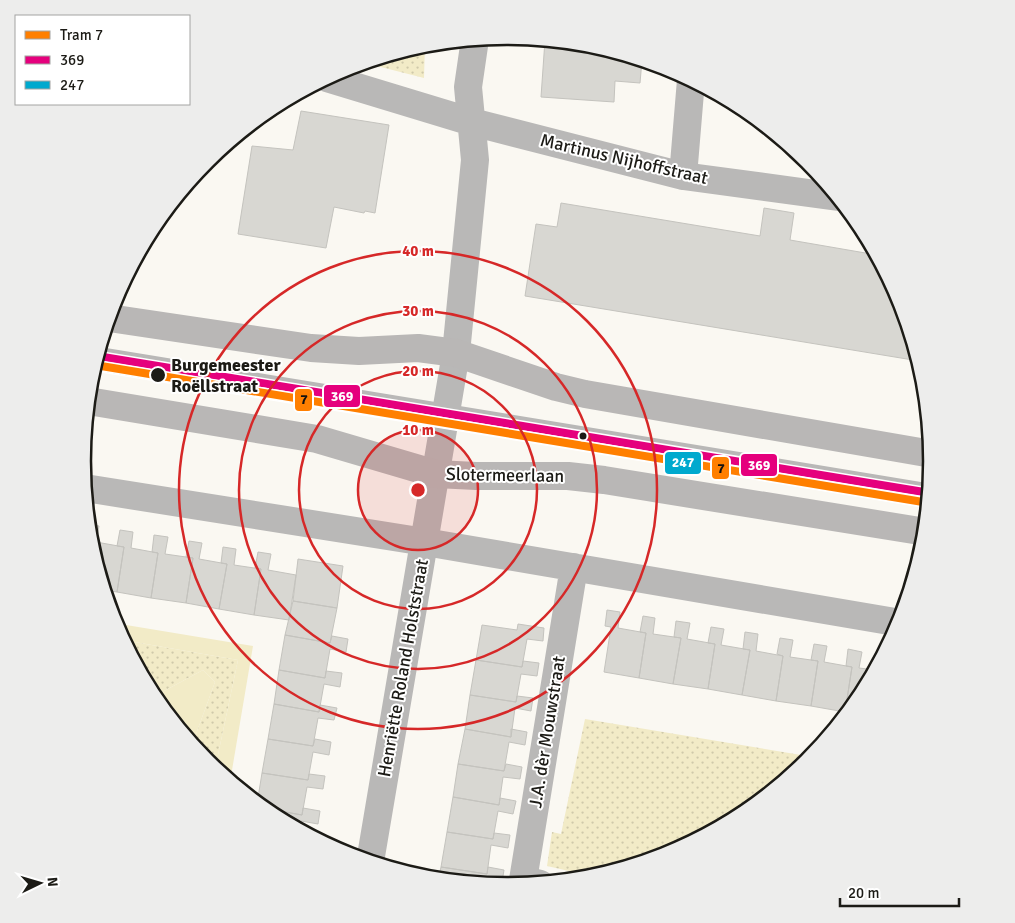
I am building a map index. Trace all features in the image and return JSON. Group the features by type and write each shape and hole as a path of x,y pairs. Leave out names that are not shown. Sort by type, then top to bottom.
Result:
{"main road":[{"path":"116,319 311,348 360,351 418,348 456,353 543,383 585,394 924,453"},
{"name":"Slotermeerlaan","path":"96,403 316,439 436,474 568,476 604,480 918,531"}],"street":[{"name":"Henriëtte Roland Holststraat","path":"371,855 456,353 475,160 468,87 474,47"},
{"name":"Martinus Nijhoffstraat","path":"338,81 472,122 684,176 828,196"},
{"path":"684,176 690,87"},
{"path":"92,489 425,542 892,621"},
{"name":"J.A. dèr Mouwstraat","path":"523,877 574,567"}],"lane":[{"path":"104,357 923,492"}],"shaded area":[{"path":"425,53 424,78 377,66"},
{"path":"125,625 253,646 231,774 217,760 238,660 132,642"},
{"path":"132,642 238,660 217,760 195,737 215,682 203,670 161,693"},
{"path":"203,670 215,682 195,737 177,715 161,693"},
{"path":"585,719 803,755 782,775 739,808 692,835 641,856 615,864 574,872 547,866 552,832 561,834"}],"building":[{"path":"545,47 589,53 641,67 640,83 615,81 614,102 541,97"},
{"path":"301,111 389,125 375,213 365,211 364,213 334,207 326,248 238,234 252,146 293,150"},
{"path":"561,203 760,236 764,208 794,213 790,240 868,253 892,302 911,360 525,296 536,224 557,227"},
{"path":"120,530 133,532 131,548 158,553 151,598 117,592 124,547 117,546"},
{"path":"154,535 168,537 165,554 193,558 186,603 151,598 158,553 152,552"},
{"path":"189,541 202,543 199,559 227,564 219,609 186,603 193,558 186,557"},
{"path":"99,543 124,547 117,592 112,591"},
{"path":"223,547 236,549 234,565 261,569 254,615 219,609 227,564 221,563"},
{"path":"258,552 271,554 268,570 296,575 289,620 254,615 261,569 255,568"},
{"path":"298,559 343,566 337,608 293,601"},
{"path":"293,601 337,608 330,643 285,635"},
{"path":"607,610 620,612 618,628 646,633 639,678 604,672 611,627 605,626"},
{"path":"643,616 655,618 653,634 681,638 673,684 639,678 646,633 640,632"},
{"path":"676,621 690,623 687,639 715,644 708,689 673,684 681,638 674,637"},
{"path":"518,624 544,628 543,641 527,639 522,667 476,660 482,625 517,630"},
{"path":"711,627 724,629 721,645 750,650 742,695 708,689 715,644 708,643"},
{"path":"745,632 758,634 756,651 783,656 776,701 742,695 750,650 743,649"},
{"path":"285,635 330,643 332,636 348,639 346,652 330,649 325,678 279,670"},
{"path":"780,638 793,640 790,657 818,661 811,706 776,701 783,656 777,654"},
{"path":"814,644 827,646 824,662 852,667 846,704 841,711 811,706 818,661 811,660"},
{"path":"848,649 862,652 859,668 868,669 846,704 852,667 846,666"},
{"path":"476,660 522,667 523,661 539,663 537,676 521,674 516,702 470,695"},
{"path":"279,670 325,678 326,671 342,673 340,687 324,684 319,712 274,704"},
{"path":"470,695 516,702 517,696 533,698 531,711 515,708 511,737 465,729"},
{"path":"274,704 319,712 320,705 337,708 334,720 318,718 313,746 268,739"},
{"path":"465,729 511,737 511,729 527,732 525,745 509,742 504,771 458,764"},
{"path":"268,739 313,746 315,739 331,742 329,755 313,752 308,780 262,773"},
{"path":"458,764 504,771 506,764 522,767 520,779 503,777 499,805 453,797"},
{"path":"262,773 308,780 309,774 325,776 323,789 307,787 302,815 281,811 258,795"},
{"path":"453,797 499,805 500,798 516,801 513,814 498,811 493,839 447,832"},
{"path":"303,808 320,811 318,824 301,821 301,823 281,811 302,815"},
{"path":"447,832 493,839 494,833 510,835 508,848 491,845 487,874 441,867"},
{"path":"441,867 487,874 488,867 504,870 503,878 440,872"}],"tram line":[{"name":"7","path":"102,366 922,502"}],"transit line":[{"name":"369","path":"104,357 923,492"},
{"name":"247","path":"102,367 922,502"}],"place":[{"name":"Burgemeester Roëllstraat","path":"158,375"}]}
